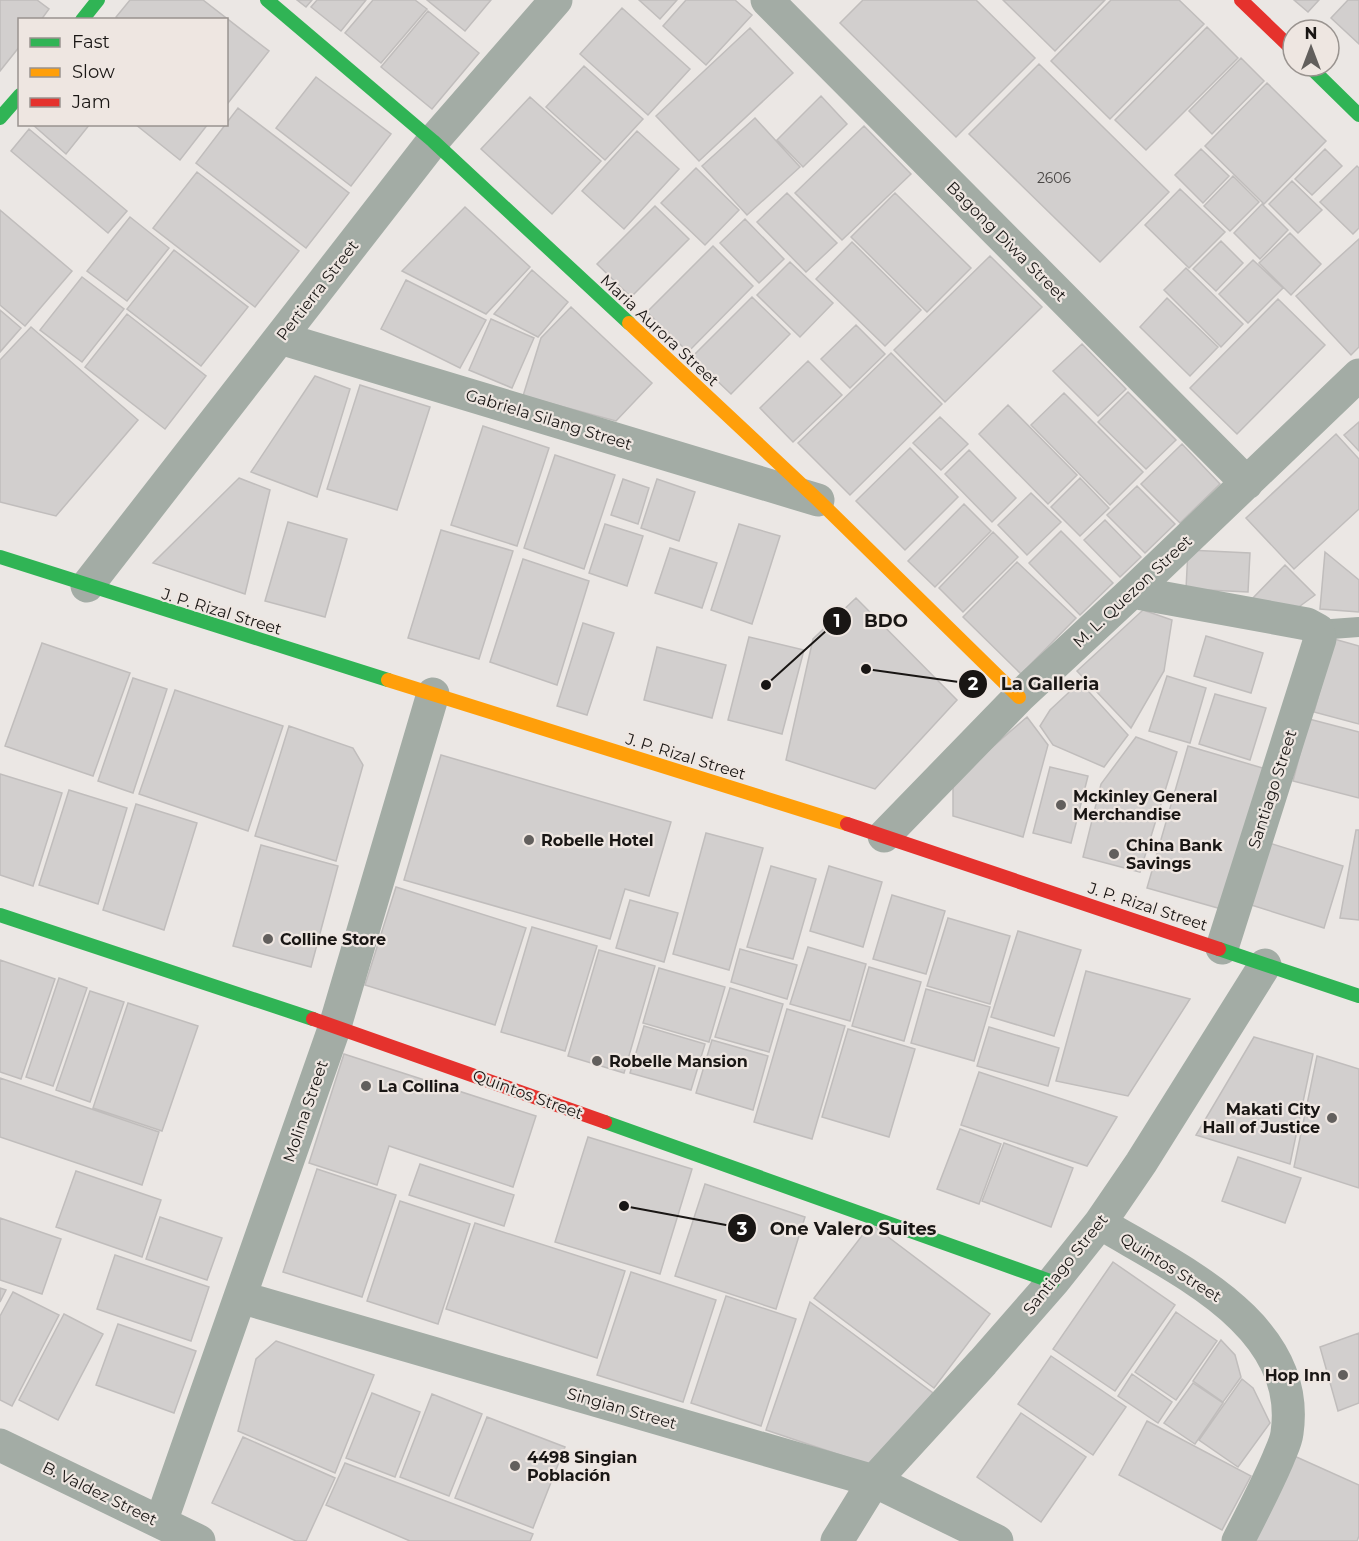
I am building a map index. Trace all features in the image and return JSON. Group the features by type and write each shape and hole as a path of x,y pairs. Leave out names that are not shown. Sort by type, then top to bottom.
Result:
{"street":[{"path":"84,18 98,0"},
{"name":"Maria Aurora Street","path":"267,0 433,141 818,500 1019,697"},
{"name":"Pertierra Street","path":"87,586 433,141 556,0"},
{"name":"Bagong Diwa Street","path":"767,0 1247,483"},
{"path":"1241,0 1281,39"},
{"path":"1321,78 1359,115"},
{"path":"0,118 18,97"},
{"name":"Gabriela Silang Street","path":"280,338 818,500"},
{"name":"M. L. Quezon Street","path":"884,836 1019,697 1359,375"},
{"name":"J. P. Rizal Street","path":"0,557 884,836 1359,996"},
{"path":"1132,592 1307,624 1318,630"},
{"name":"Santiago Street","path":"1222,948 1320,639 1318,630"},
{"name":"Molina Street","path":"161,1522 335,1026 433,694"},
{"name":"Quintos Street","path":"0,915 335,1026 1053,1282"},
{"name":"Santiago Street","path":"837,1541 874,1481 983,1362 1053,1282 1100,1223 1141,1163 1265,965"},
{"name":"Quintos Street","path":"1100,1223 1214,1292 1240,1314 1265,1344 1282,1373 1289,1401 1287,1435 1269,1479 1238,1541"},
{"name":"Singian Street","path":"240,1298 874,1481 997,1541"},
{"name":"B. Valdez Street","path":"0,1445 199,1541"}],"lane":[{"path":"1318,630 1359,627"}],"building":[{"path":"0,0 37,0 49,9 42,18 18,18 18,48 0,71"},
{"path":"130,0 203,0 226,18 117,18"},
{"path":"297,0 312,0 306,7"},
{"path":"317,0 366,0 341,31 311,7"},
{"path":"373,0 415,0 427,9 381,63 345,33"},
{"path":"427,0 491,0 465,31"},
{"path":"639,0 677,0 660,19"},
{"path":"686,0 735,0 752,15 706,65 663,26"},
{"path":"863,0 976,0 1035,58 956,137 840,23"},
{"path":"1003,0 1105,0 1055,51"},
{"path":"1111,0 1179,0 1204,24 1110,119 1051,61"},
{"path":"1294,0 1319,0 1308,12"},
{"path":"1348,0 1359,0 1359,44 1341,27 1341,18 1331,18"},
{"path":"622,8 690,69 648,115 580,54"},
{"path":"428,11 479,53 432,109 381,67"},
{"path":"228,19 269,51 228,103"},
{"path":"1207,27 1238,58 1146,150 1115,120"},
{"path":"750,28 793,73 699,161 656,116"},
{"path":"1241,58 1264,81 1212,134 1189,111"},
{"path":"1039,64 1169,192 1100,262 969,134"},
{"path":"584,66 643,119 605,160 546,107"},
{"path":"316,77 391,134 351,186 276,128"},
{"path":"1267,83 1326,141 1264,204 1205,146"},
{"path":"821,96 847,124 803,167 777,140"},
{"path":"530,97 601,161 552,214 481,149"},
{"path":"238,108 349,193 306,248 196,163 224,126 228,126 228,121"},
{"path":"755,118 800,167 747,215 702,166"},
{"path":"34,126 88,126 66,154"},
{"path":"138,126 206,126 180,160"},
{"path":"864,126 911,174 842,240 795,193"},
{"path":"29,129 127,211 108,233 11,151"},
{"path":"637,131 679,169 624,229 582,191"},
{"path":"1201,149 1229,176 1203,203 1175,175"},
{"path":"1325,149 1342,166 1312,195 1295,179"},
{"path":"1357,166 1359,168 1359,228 1353,234 1320,202"},
{"path":"696,168 739,210 705,245 661,203"},
{"path":"197,172 299,251 255,307 153,228"},
{"path":"1233,176 1259,202 1230,231 1204,206"},
{"path":"1292,181 1322,210 1298,233 1269,204"},
{"path":"1180,189 1225,232 1189,268 1145,225"},
{"path":"787,193 837,243 806,272 757,222"},
{"path":"895,193 971,268 927,312 851,237"},
{"path":"1262,204 1288,230 1260,259 1234,233"},
{"path":"655,206 689,239 631,297 597,264"},
{"path":"465,207 530,267 486,314 402,271"},
{"path":"0,210 72,271 25,326 0,305"},
{"path":"130,217 169,248 127,301 87,271"},
{"path":"745,219 784,259 759,283 720,243"},
{"path":"1290,233 1321,264 1291,295 1259,263"},
{"path":"1359,239 1359,347 1351,355 1296,296"},
{"path":"1221,241 1243,263 1216,291 1193,269"},
{"path":"852,242 921,310 885,346 816,279"},
{"path":"713,246 753,286 688,352 647,312"},
{"path":"174,250 248,307 201,366 127,309"},
{"path":"990,256 1042,307 945,402 894,350"},
{"path":"1253,260 1283,288 1248,323 1219,294"},
{"path":"790,262 833,303 800,337 757,295"},
{"path":"1186,268 1243,324 1221,347 1164,290"},
{"path":"532,270 568,302 538,337 494,314"},
{"path":"82,277 124,309 82,362 40,330"},
{"path":"406,280 486,320 460,368 381,329"},
{"path":"752,297 790,334 731,394 692,357"},
{"path":"1167,298 1218,347 1190,376 1140,327"},
{"path":"1278,299 1325,345 1237,434 1190,388"},
{"path":"571,307 652,383 616,421 523,396 541,338"},
{"path":"0,310 21,328 0,352"},
{"path":"127,314 206,376 165,429 85,367"},
{"path":"491,319 534,338 512,388 469,370"},
{"path":"856,325 885,354 850,388 821,359"},
{"path":"31,327 138,420 56,516 0,502 0,360"},
{"path":"1082,344 1126,389 1098,416 1053,371"},
{"path":"891,353 942,404 850,495 798,443"},
{"path":"808,361 842,395 793,442 760,408"},
{"path":"315,376 350,389 317,497 251,472"},
{"path":"360,385 430,407 397,510 327,489"},
{"path":"1128,392 1176,440 1146,469 1098,422"},
{"path":"1064,393 1143,472 1110,505 1031,425"},
{"path":"1008,405 1077,475 1048,504 979,434"},
{"path":"940,417 968,444 941,470 913,443"},
{"path":"1359,422 1359,451 1344,435"},
{"path":"483,426 549,448 517,546 451,525"},
{"path":"1336,434 1359,459 1359,509 1294,569 1246,518"},
{"path":"1182,444 1220,484 1180,523 1141,484"},
{"path":"910,448 958,497 905,550 856,501"},
{"path":"969,450 1016,498 992,522 945,474"},
{"path":"555,455 615,475 584,569 524,548"},
{"path":"239,478 270,490 245,594 153,563"},
{"path":"1080,478 1109,508 1080,536 1051,507"},
{"path":"623,479 649,488 638,524 611,515"},
{"path":"657,479 695,492 679,541 641,528"},
{"path":"1137,486 1175,524 1145,553 1107,515"},
{"path":"1031,493 1061,522 1027,555 998,525"},
{"path":"964,504 991,531 935,587 908,561"},
{"path":"1105,520 1141,557 1120,577 1084,540"},
{"path":"288,522 347,539 325,617 265,601"},
{"path":"605,524 643,536 627,586 589,573"},
{"path":"739,524 780,536 752,624 711,610"},
{"path":"441,530 513,551 479,659 408,638"},
{"path":"1061,531 1113,583 1080,615 1029,563"},
{"path":"993,532 1018,557 963,612 939,588"},
{"path":"670,548 717,563 702,608 655,593"},
{"path":"1188,550 1250,553 1248,592 1186,589"},
{"path":"1325,552 1359,580 1359,612 1320,609"},
{"path":"523,559 589,581 557,685 490,662"},
{"path":"1017,562 1076,618 1021,674 963,617"},
{"path":"1285,565 1315,595 1288,615 1250,601"},
{"path":"856,598 957,700 875,789 786,760 813,639"},
{"path":"1143,610 1172,620 1164,671 1131,728 1077,671"},
{"path":"583,623 614,633 587,715 557,706"},
{"path":"1206,636 1263,653 1251,693 1194,676"},
{"path":"749,637 804,650 782,734 728,720"},
{"path":"1334,639 1359,646 1359,724 1314,712"},
{"path":"42,643 130,673 93,776 5,746"},
{"path":"657,647 726,665 712,718 644,700"},
{"path":"1167,676 1206,688 1190,743 1149,731"},
{"path":"133,678 167,689 133,793 98,781"},
{"path":"1080,682 1128,735 1104,767 1053,745 1040,726 1050,710"},
{"path":"175,690 283,726 248,831 139,794"},
{"path":"1215,694 1266,708 1250,760 1199,744"},
{"path":"1027,717 1048,745 1023,837 953,816 953,781"},
{"path":"1309,719 1359,732 1359,798 1293,781"},
{"path":"289,726 353,748 363,765 336,861 255,836"},
{"path":"1136,737 1177,752 1140,872 1083,857 1101,784"},
{"path":"1188,746 1266,769 1225,910 1147,888"},
{"path":"441,755 671,822 649,896 625,889 610,939 404,880"},
{"name":"Mckinley General Merchandise","path":"1050,767 1088,776 1071,843 1033,833"},
{"path":"0,774 62,793 33,886 0,875"},
{"path":"69,790 127,808 98,904 39,885"},
{"path":"136,804 197,823 164,930 103,910"},
{"path":"1356,830 1359,830 1359,920 1340,918"},
{"path":"706,833 763,848 729,970 673,954"},
{"path":"1269,843 1343,866 1324,928 1248,904"},
{"path":"261,845 338,866 311,967 233,946"},
{"path":"771,866 816,879 793,959 747,947"},
{"path":"829,866 882,882 863,947 810,931"},
{"path":"396,887 526,928 495,1025 365,985"},
{"path":"892,895 945,911 926,974 873,959"},
{"path":"630,900 678,913 664,962 616,948"},
{"path":"948,918 1010,936 990,1004 927,986"},
{"path":"532,927 597,946 565,1051 501,1032"},
{"path":"1018,931 1081,950 1054,1036 991,1017"},
{"path":"808,947 866,964 850,1021 790,1004"},
{"path":"740,949 797,965 787,999 731,982"},
{"path":"599,950 655,966 624,1073 568,1056"},
{"path":"0,960 55,979 21,1079 0,1072"},
{"path":"869,967 921,982 904,1041 852,1026"},
{"path":"659,968 725,987 709,1042 643,1023"},
{"path":"1086,971 1190,999 1128,1096 1056,1081"},
{"path":"59,978 87,988 53,1086 26,1077"},
{"path":"730,988 783,1004 769,1052 715,1037"},
{"path":"926,989 990,1007 974,1061 911,1043"},
{"path":"90,991 124,1002 90,1102 56,1090"},
{"path":"128,1003 198,1026 162,1131 93,1108"},
{"path":"787,1009 845,1026 812,1139 754,1122"},
{"path":"644,1026 705,1044 691,1090 630,1073"},
{"path":"989,1027 1059,1048 1048,1086 977,1066"},
{"path":"848,1029 915,1049 889,1137 822,1117"},
{"path":"1254,1037 1313,1054 1290,1164 1196,1135"},
{"path":"712,1040 768,1056 753,1110 696,1093"},
{"path":"344,1054 536,1116 513,1187 389,1146 377,1185 309,1163"},
{"name":"Makati City Hall of Justice","path":"1317,1056 1359,1069 1359,1188 1294,1167"},
{"path":"979,1072 1117,1117 1087,1166 961,1125"},
{"path":"0,1078 159,1132 142,1185 0,1137"},
{"path":"960,1129 1001,1144 979,1204 937,1189"},
{"path":"588,1137 692,1169 660,1274 555,1242"},
{"path":"1004,1143 1073,1168 1051,1227 982,1201"},
{"path":"1238,1157 1301,1178 1285,1223 1222,1201"},
{"path":"420,1164 514,1195 504,1226 409,1195"},
{"path":"317,1169 396,1195 362,1297 283,1272"},
{"path":"76,1171 161,1200 142,1257 56,1227"},
{"path":"705,1184 805,1217 776,1309 675,1276"},
{"path":"400,1201 470,1224 438,1324 367,1301"},
{"path":"160,1217 222,1238 207,1280 146,1259"},
{"path":"0,1218 61,1239 42,1294 0,1280"},
{"path":"475,1223 625,1271 597,1358 446,1309"},
{"path":"871,1224 990,1314 934,1388 814,1298"},
{"path":"115,1255 209,1287 191,1341 97,1309"},
{"path":"1113,1262 1175,1305 1115,1391 1053,1349"},
{"path":"631,1272 716,1300 683,1402 597,1375"},
{"path":"0,1288 6,1290 0,1302"},
{"path":"13,1292 59,1315 12,1406 0,1400 0,1316"},
{"path":"726,1296 796,1319 761,1426 691,1403"},
{"path":"810,1302 933,1393 876,1467 766,1430"},
{"path":"1176,1312 1217,1341 1176,1400 1135,1372"},
{"path":"64,1314 103,1334 58,1420 19,1400"},
{"path":"118,1324 196,1351 174,1413 96,1385"},
{"name":"Hop Inn","path":"1359,1333 1359,1403 1338,1411 1320,1347"},
{"path":"1221,1340 1235,1355 1241,1377 1223,1402 1193,1381"},
{"path":"276,1341 374,1375 335,1473 238,1431 256,1359"},
{"path":"1051,1356 1126,1407 1093,1455 1018,1404"},
{"path":"1132,1374 1172,1402 1158,1423 1118,1396"},
{"path":"1242,1379 1253,1388 1270,1423 1238,1467 1199,1440"},
{"path":"1193,1383 1223,1403 1195,1444 1164,1423"},
{"path":"372,1393 420,1412 395,1477 346,1458"},
{"path":"432,1394 482,1414 449,1496 400,1477"},
{"path":"1021,1413 1086,1457 1041,1522 977,1477"},
{"path":"487,1417 565,1447 533,1528 455,1498"},
{"path":"1147,1421 1251,1476 1222,1530 1119,1475"},
{"path":"243,1437 335,1478 306,1541 296,1541 212,1503"},
{"path":"1292,1455 1359,1485 1359,1536 1357,1541 1253,1541"},
{"path":"345,1463 533,1534 530,1541 410,1541 326,1505"}],"traffic: fast":[{"path":"84,18 98,0"},
{"path":"267,0 433,141 629,323"},
{"path":"1321,78 1359,115"},
{"path":"0,118 18,97"},
{"path":"0,557 388,680"},
{"path":"0,915 313,1019"},
{"path":"1219,949 1359,996"},
{"path":"605,1122 1053,1282"}],"traffic: slow":[{"path":"629,323 818,500 1019,697"},
{"path":"388,680 847,824"}],"traffic: jam":[{"path":"1241,0 1281,38"},
{"path":"847,824 1219,949"},
{"path":"313,1019 605,1122"}],"place":[{"name":"La Galleria","path":"866,669"},
{"name":"BDO","path":"766,685"},
{"name":"Mckinley General Merchandise","path":"1061,805"},
{"name":"Robelle Hotel","path":"529,840"},
{"name":"China Bank Savings","path":"1114,854"},
{"name":"Colline Store","path":"268,939"},
{"name":"Robelle Mansion","path":"597,1061"},
{"name":"La Collina","path":"366,1086"},
{"name":"Makati City Hall of Justice","path":"1332,1118"},
{"name":"One Valero Suites","path":"624,1206"},
{"name":"Hop Inn","path":"1343,1375"},
{"name":"4498 Singian Población","path":"515,1466"}]}
